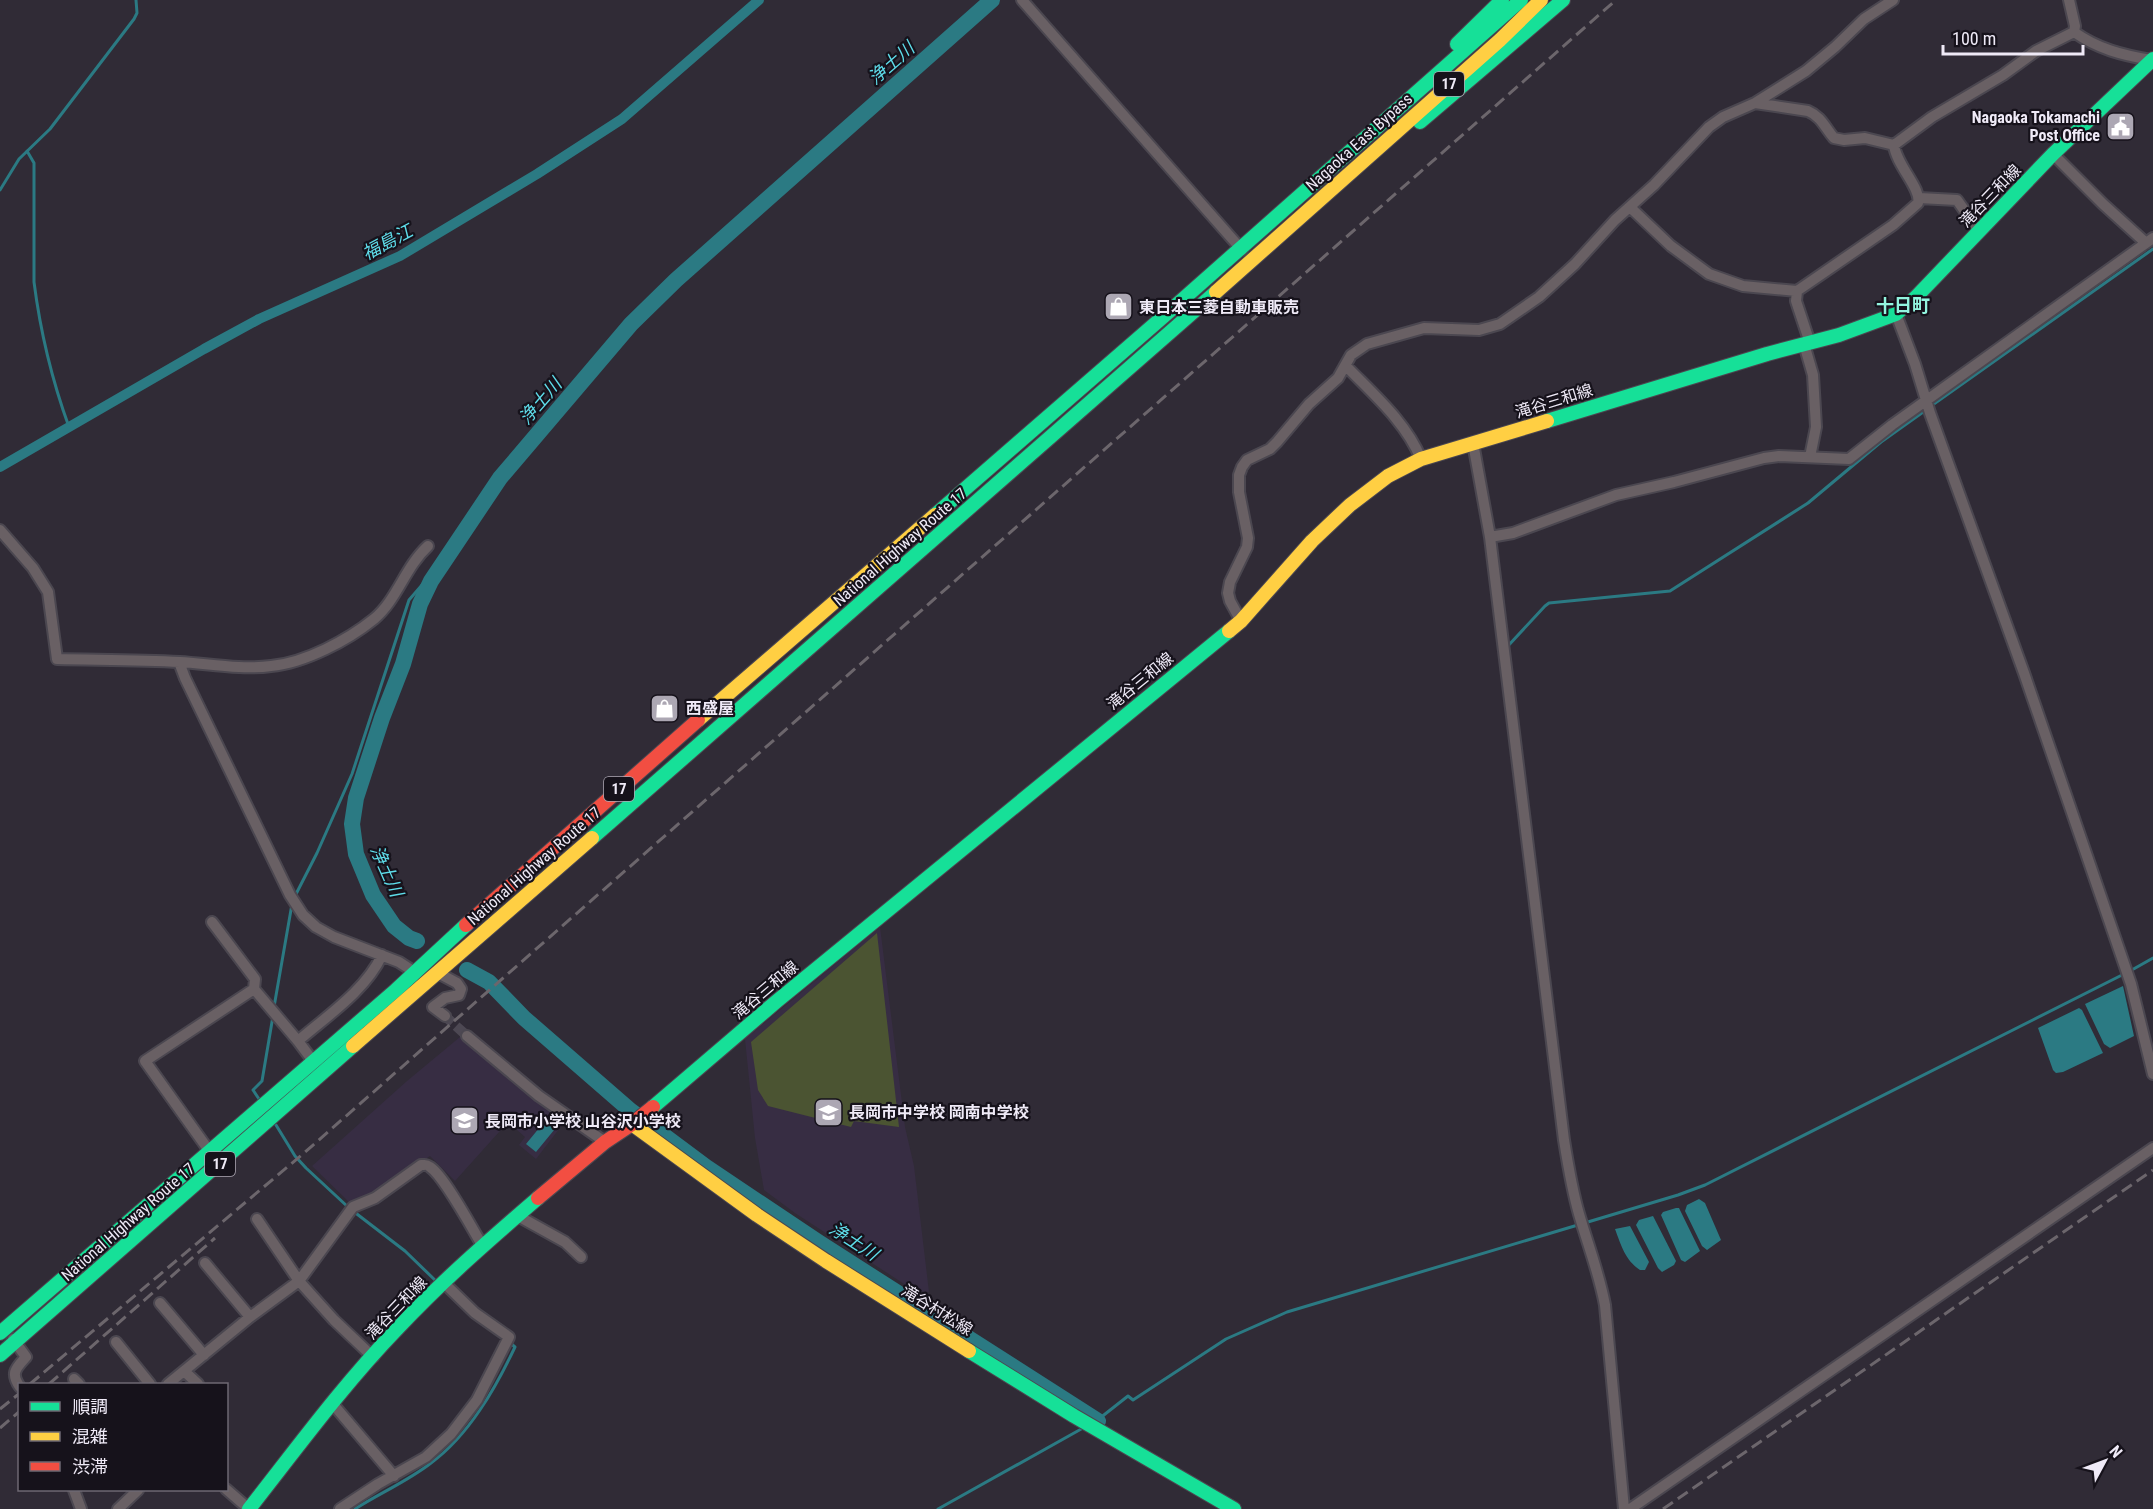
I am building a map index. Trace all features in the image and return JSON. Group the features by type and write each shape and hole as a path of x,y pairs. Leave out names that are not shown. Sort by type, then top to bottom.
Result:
{"main road":[{"path":"1361,141 1502,0"},
{"name":"Nagaoka East Bypass","path":"1240,248 1521,0"},
{"name":"Nagaoka East Bypass","path":"1252,261 1500,40 1541,0"},
{"path":"1357,167 1454,95 1563,0"},
{"name":"滝谷三和線","path":"249,1509 332,1403 396,1329 482,1245 605,1142 652,1108 777,1001 1241,621 1312,541 1350,505 1388,476 1421,459 1870,325 1896,314 1916,297 2053,154 2152,60"},
{"name":"National Highway Route 17","path":"2,1328 416,973 461,929 630,779 1240,248"},
{"name":"National Highway Route 17","path":"0,1355 1252,261"},
{"name":"滝谷村松線","path":"632,1124 757,1215 826,1261 1097,1430 1234,1509"}],"street":[{"path":"1022,0 1252,261"},
{"path":"1241,621 1228,593 1230,582 1247,547 1248,538 1239,492 1239,475 1242,467 1247,460 1270,449 1277,442 1310,404 1338,378 1351,355 1358,349 1392,336 1432,327 1479,330 1500,324 1539,297 1585,254 1615,220 1631,208 1709,127 1723,117 1755,103 1806,71 1864,19 1893,0"},
{"path":"2068,0 2075,26 2074,32"},
{"path":"1755,103 1816,114 1834,138 1844,140 1865,138 1894,145 1932,117 2003,75 2036,51 2074,32"},
{"path":"2074,32 2113,53 2152,60"},
{"path":"1631,208 1680,254 1709,274 1743,286 1797,291 1910,213 1918,203 1919,198 1899,163 1894,145"},
{"path":"1490,537 1513,533 1616,495 1764,458 1849,459 1928,406 2149,240 2103,204 2053,154"},
{"path":"1919,198 1957,200 1979,231"},
{"path":"1797,291 1796,301 1813,375 1815,439 1810,457"},
{"path":"1896,314 1916,364 1928,406 2024,673 2131,984 2153,1074"},
{"path":"1346,366 1407,433 1421,459"},
{"path":"1473,443 1490,537 1564,1140 1579,1214 1600,1276 1608,1323 1624,1509"},
{"path":"0,530 33,568 48,592 57,659 179,662 252,667 272,666 309,656 375,618 413,562 428,546"},
{"path":"179,662 290,895 308,922 324,932 382,955 416,973"},
{"path":"212,922 255,979 254,989 313,1061"},
{"path":"298,1041 354,993 377,965 382,955"},
{"path":"438,973 457,983 461,989 459,995 445,998 433,1007 445,1016"},
{"path":"210,1152 145,1061 254,989"},
{"path":"467,1036 539,1096 605,1142"},
{"path":"1630,1509 2153,1148"},
{"path":"169,1383 250,1317 299,1281 353,1207 375,1198 423,1164 432,1168 442,1180 482,1245"},
{"path":"518,1216 565,1242 581,1257"},
{"path":"257,1219 299,1281 334,1320 373,1357"},
{"path":"205,1263 250,1317"},
{"path":"340,1509 426,1457 451,1434 477,1400 508,1339 509,1336 475,1313 443,1282"},
{"path":"160,1303 204,1355"},
{"path":"2,1328 26,1357 14,1370 13,1375 18,1384"},
{"path":"116,1342 149,1383"},
{"path":"184,1371 197,1383"},
{"path":"332,1403 393,1476"},
{"path":"74,1491 81,1509"},
{"path":"118,1509 137,1491"},
{"path":"228,1491 249,1509"}],"shaded area":[{"name":"長岡市中学校 岡南中学校","path":"880,927 905,1127 914,1166 929,1292 915,1291 795,1213 764,1190 755,1138 745,1039"},
{"name":"長岡市小学校 山谷沢小学校","path":"460,1037 566,1120 536,1159 519,1145 525,1137 508,1122 455,1181 430,1156 370,1196 351,1204 312,1166"}],"green space":[{"path":"877,933 899,1127 854,1121 851,1127 768,1106 758,1090 751,1042"}],"water":[{"path":"2123,986 2134,1036 2110,1048 2104,1044 2085,1004"},
{"path":"2079,1008 2103,1053 2063,1072 2056,1073 2038,1028"},
{"path":"549,1116 559,1124 536,1152 526,1144"},
{"path":"1699,1199 1705,1203 1721,1240 1707,1250 1702,1246 1685,1211 1687,1205"},
{"path":"1679,1208 1700,1251 1685,1262 1681,1260 1661,1215 1663,1212"},
{"path":"1653,1216 1676,1261 1674,1265 1662,1272 1636,1225 1639,1220"},
{"path":"1630,1226 1649,1262 1645,1270 1640,1270 1627,1257 1615,1229"}],"waterway":[{"path":"0,190 19,159 50,129 134,19 137,13 136,0"},
{"name":"福島江","path":"0,467 259,319 400,256 537,174 622,119 759,0"},
{"name":"浄土川","path":"417,941 409,938 394,926 373,895 356,854 352,824 356,798 382,718 403,664 420,604 431,581 500,478 631,324 676,280 992,0"},
{"path":"27,151 34,163 34,282 43,337 69,427"},
{"path":"1931,406 2153,249"},
{"path":"1507,647 1549,603 1670,591 1808,503 1881,442 1926,410"},
{"path":"294,898 352,774 409,600 422,585 431,581"},
{"path":"274,1007 292,904"},
{"path":"2130,971 2153,958"},
{"name":"浄土川","path":"467,970 489,982 524,1018 631,1111 706,1167 818,1242 1098,1421"},
{"path":"1095,1422 1128,1396 1133,1400 1226,1339 1287,1312 1705,1185 2124,974"},
{"path":"259,1099 253,1090 262,1081 273,1016"},
{"path":"276,1125 295,1156 348,1207"},
{"path":"353,1211 405,1251 437,1282"},
{"path":"355,1509 422,1469 445,1452 457,1439 480,1410 499,1379 515,1347 509,1342"},
{"path":"938,1509 1083,1428"}],"tunnel":[{"path":"445,1016 467,1036"}],"railway":[{"path":"31,1383 304,1153 1616,0"},
{"path":"1663,1509 2153,1170"},
{"path":"50,1383 215,1238"},
{"path":"0,1409 18,1395"},
{"path":"0,1428 18,1413"}],"traffic: fast":[{"path":"1457,44 1502,0"},
{"path":"935,515 1521,0"},
{"path":"1420,122 1563,0"},
{"path":"1547,421 1767,354 1839,335 1896,314 1916,297 2053,154 2153,59"},
{"path":"592,838 1216,292"},
{"path":"653,1107 777,1001 1229,631"},
{"path":"0,1333 396,990 466,925"},
{"path":"0,1355 353,1046"},
{"path":"249,1509 377,1350 448,1278 538,1198"},
{"path":"969,1351 1074,1416 1234,1509"}],"traffic: slow":[{"path":"1216,292 1500,40 1541,0"},
{"path":"1229,631 1241,621 1312,541 1350,505 1388,476 1421,459 1547,421"},
{"path":"698,720 935,515"},
{"path":"353,1046 592,838"},
{"path":"632,1124 757,1215 969,1351"}],"traffic: jam":[{"path":"466,925 698,720"},
{"path":"538,1198 605,1142 653,1107"}],"place":[{"name":"Nagaoka Tokamachi Post Office","path":"2121,126"},
{"name":"東日本三菱自動車販売","path":"1118,307"},
{"name":"西盛屋","path":"665,708"},
{"name":"長岡市中学校 岡南中学校","path":"828,1112"},
{"name":"長岡市小学校 山谷沢小学校","path":"464,1121"}],"district":[{"name":"十日町","path":"1903,305"}]}
